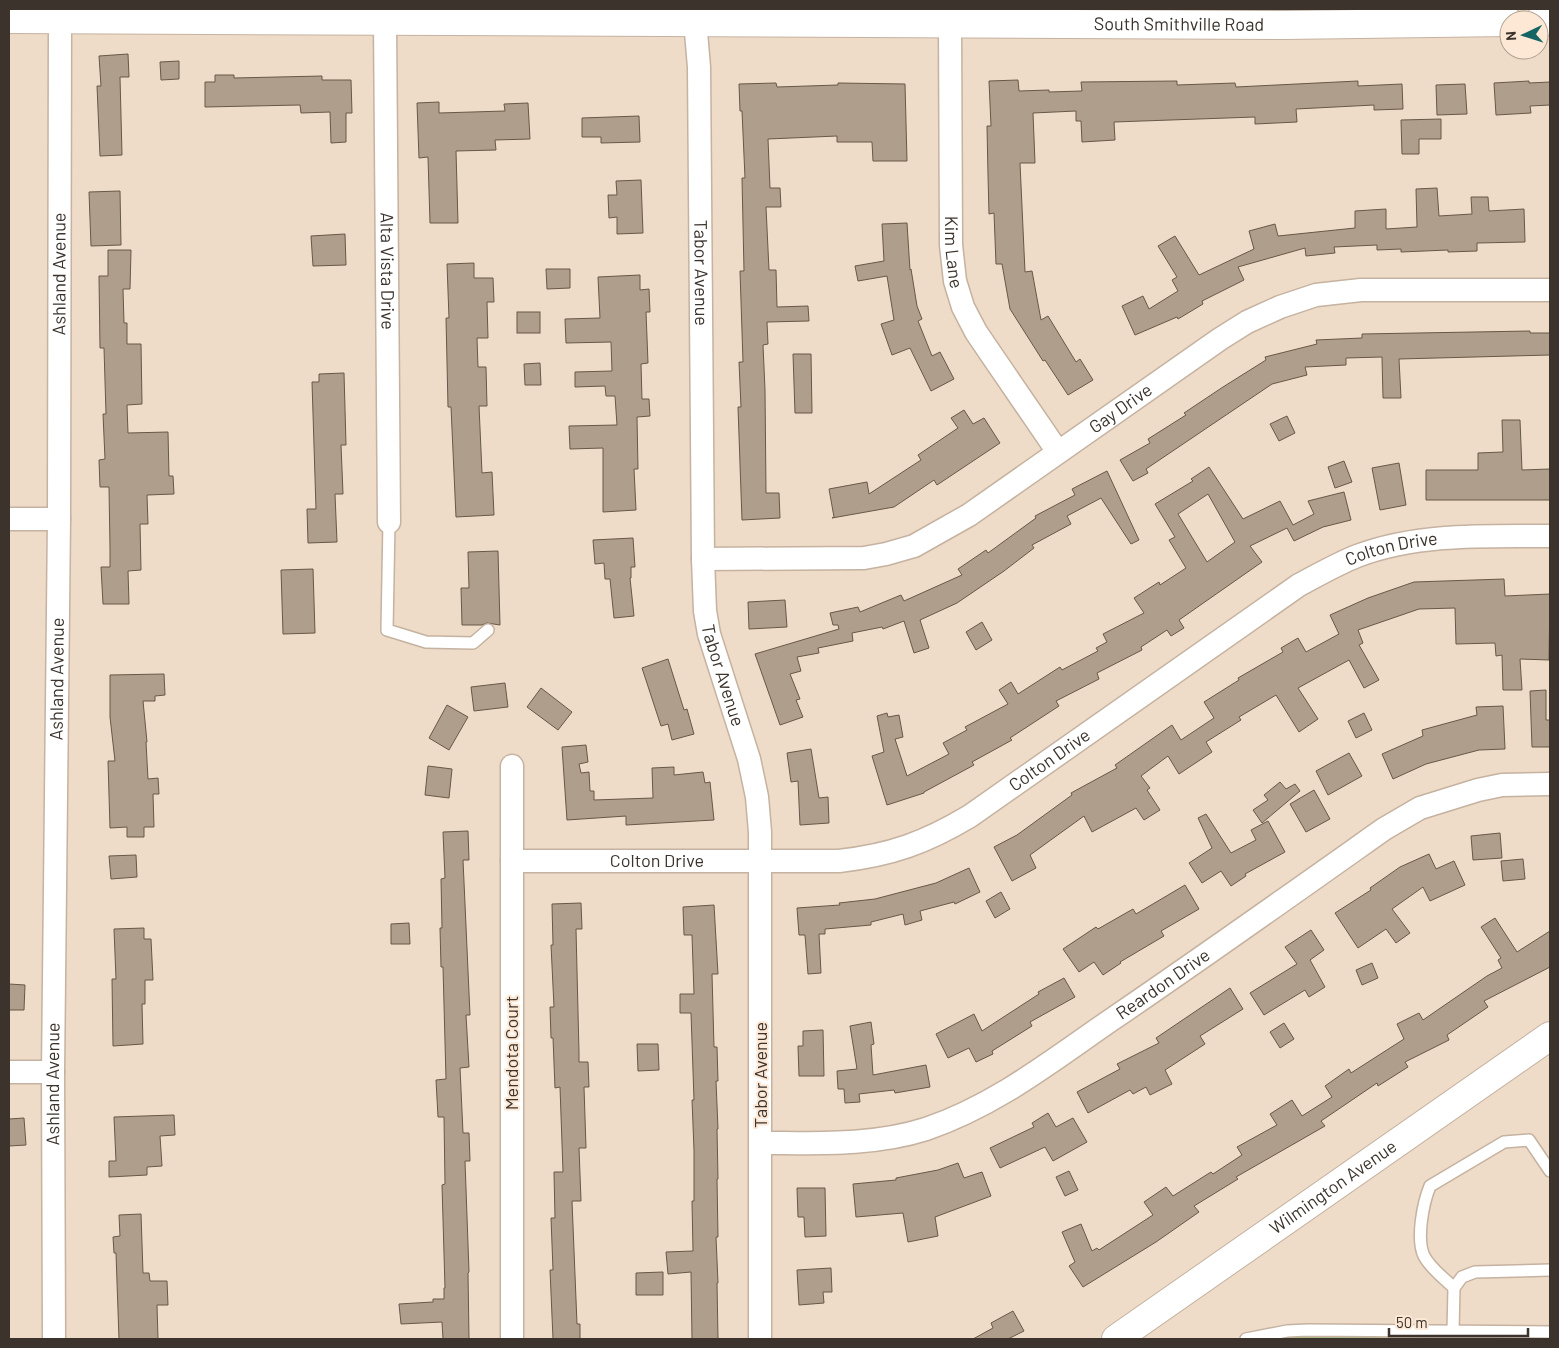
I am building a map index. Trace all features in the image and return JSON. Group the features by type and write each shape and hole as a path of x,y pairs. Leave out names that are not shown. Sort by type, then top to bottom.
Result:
{"main road":[{"name":"South Smithville Road","path":"9,19 133,14 272,14 347,15 385,21 426,15 694,15 950,23 1284,17 1499,22"},
{"name":"Wilmington Avenue","path":"1116,1339 1550,1036"}],"street":[{"name":"Tabor Avenue","path":"694,15 699,67 705,610 709,634 749,759 757,797 760,832 760,1339"},
{"name":"Ashland Avenue","path":"51,16 59,519 53,1072 54,1339"},
{"name":"Alta Vista Drive","path":"385,21 389,522"},
{"name":"Kim Lane","path":"950,23 951,245 955,281 963,307 976,332 1058,452"},
{"name":"Gay Drive","path":"703,559 864,558 914,546 969,515 1226,334 1247,322 1316,295 1361,290 1550,290"},
{"path":"9,519 59,519"},
{"name":"Colton Drive","path":"512,861 839,862 895,852 949,829 970,816 1299,586 1330,568 1358,556 1389,547 1454,537 1550,536"},
{"name":"Mendota Court","path":"512,766 512,1339"},
{"name":"Reardon Drive","path":"761,1143 827,1144 892,1137 924,1129 976,1109 1042,1069 1384,829 1420,808 1445,799 1502,785 1550,784"},
{"path":"9,1072 53,1072"}],"lane":[{"path":"389,522 388,630 426,642 473,642 488,630"},
{"path":"1454,1288 1431,1266 1424,1255 1421,1244 1425,1199 1430,1186 1504,1142 1529,1140 1550,1171"},
{"path":"1453,1331 1454,1288 1462,1277 1475,1272 1550,1270"},
{"path":"1246,1339 1287,1331 1308,1330 1550,1332"}],"green space":[{"path":"1292,1336 1506,1339 1281,1339"}],"building":[{"path":"128,54 129,77 120,77 122,155 100,156 97,86 101,86 99,56"},
{"path":"179,61 179,79 161,80 160,62"},
{"path":"215,75 234,75 234,78 322,76 322,80 351,80 352,113 346,113 346,142 331,143 330,112 301,113 300,105 205,107 205,82 215,82"},
{"path":"1018,80 1019,91 1049,90 1049,92 1082,91 1081,82 1177,81 1177,85 1235,83 1236,87 1358,81 1358,86 1402,84 1403,109 1374,110 1374,105 1296,109 1297,122 1255,124 1255,117 1114,122 1115,140 1082,142 1081,121 1076,121 1076,111 1033,113 1035,163 1020,163 1025,272 1032,271 1041,320 1048,316 1076,362 1080,359 1093,380 1068,395 1045,360 1043,361 1010,309 1002,264 996,264 994,213 989,214 987,126 991,126 989,81"},
{"path":"1529,81 1529,83 1550,82 1550,105 1530,106 1531,113 1496,115 1494,83"},
{"path":"776,83 777,87 838,85 838,83 905,84 907,161 873,161 872,142 837,142 837,136 768,139 770,188 780,188 781,207 766,207 769,270 776,270 777,307 808,306 809,321 767,322 768,344 763,345 766,493 779,493 780,518 742,520 738,407 741,407 739,362 743,362 740,271 744,271 742,178 745,178 739,84"},
{"path":"1465,84 1467,114 1437,115 1436,85"},
{"path":"439,102 439,113 505,111 504,104 528,103 530,139 495,140 496,150 456,151 458,223 430,223 428,157 419,158 417,103"},
{"path":"639,116 640,142 601,143 601,137 582,137 582,118"},
{"path":"1441,119 1441,139 1419,139 1419,154 1402,154 1401,120"},
{"path":"641,180 643,233 617,234 617,217 609,218 608,195 617,195 616,181"},
{"path":"1437,188 1439,216 1472,214 1471,197 1488,197 1489,211 1524,209 1525,242 1477,243 1477,251 1448,252 1448,250 1401,252 1401,249 1377,250 1377,245 1334,247 1335,253 1306,256 1305,248 1238,267 1244,280 1202,301 1203,304 1178,319 1177,317 1135,335 1122,306 1143,296 1149,309 1178,291 1172,280 1177,277 1158,246 1175,236 1199,275 1254,249 1249,231 1275,224 1278,236 1355,228 1355,211 1386,209 1386,229 1417,227 1416,189"},
{"path":"120,191 121,245 91,246 89,192"},
{"path":"907,223 910,270 917,306 922,319 918,321 932,356 940,352 954,379 931,391 910,348 892,355 881,324 894,320 887,276 858,281 855,266 884,261 882,224"},
{"path":"345,234 346,265 313,266 311,236"},
{"path":"108,250 131,250 130,289 123,289 124,323 127,323 127,344 141,344 142,404 127,405 128,433 168,432 169,476 173,476 174,494 147,495 148,524 140,524 141,570 128,571 129,604 103,604 101,567 110,567 110,547 109,487 100,487 99,460 105,459 103,414 106,414 104,348 100,348 99,276 108,276"},
{"path":"474,263 474,278 493,278 494,302 487,302 488,338 477,338 478,367 486,367 487,406 479,406 482,473 492,472 494,515 456,517 451,407 448,407 446,318 449,318 447,264"},
{"path":"546,269 570,269 570,288 547,289"},
{"path":"640,275 640,290 649,289 650,312 646,312 648,363 641,364 642,399 649,399 650,416 637,417 638,469 634,469 636,510 603,512 603,448 570,449 569,426 617,425 615,396 606,396 605,386 575,387 575,372 612,371 611,342 566,343 565,319 600,318 598,277"},
{"path":"517,312 540,312 540,333 517,333"},
{"path":"1530,331 1530,333 1550,333 1550,355 1399,359 1401,398 1383,398 1382,357 1346,358 1346,365 1305,367 1307,375 1272,384 1146,469 1148,473 1133,481 1120,460 1150,443 1148,439 1186,415 1184,413 1266,360 1265,357 1317,344 1316,340 1362,338 1362,334"},
{"path":"793,354 811,354 812,413 795,413"},
{"path":"540,363 541,385 525,385 524,364"},
{"path":"344,373 346,445 341,445 343,494 335,494 337,542 308,543 307,509 316,509 312,382 319,382 319,374"},
{"path":"964,410 973,424 984,418 1000,443 937,485 934,480 894,507 832,518 834,517 829,489 867,482 869,494 921,460 918,455 958,428 951,418"},
{"path":"1287,416 1295,433 1279,441 1270,424"},
{"path":"1502,420 1520,420 1522,470 1550,469 1550,500 1426,500 1426,470 1478,470 1478,453 1503,452"},
{"path":"1344,461 1352,482 1335,488 1328,467"},
{"path":"1399,463 1406,505 1380,510 1372,468"},
{"path":"1209,467 1243,519 1280,501 1293,525 1314,514 1308,501 1344,492 1351,520 1323,527 1294,541 1287,528 1250,546 1262,562 1179,620 1184,628 1171,636 1167,630 1141,647 1142,650 1097,673 1099,679 1056,701 1059,706 1010,738 1012,740 972,762 974,765 924,793 887,805 872,756 884,752 877,716 887,713 888,717 899,715 903,737 895,739 907,776 949,754 943,743 967,730 965,727 1008,704 999,690 1011,682 1018,694 1060,667 1062,670 1098,651 1096,648 1107,642 1103,634 1144,613 1134,598 1159,582 1160,585 1186,568 1169,540 1175,537 1155,504 1193,481 1191,479","holes":["1208,494 1235,542 1207,562 1178,514"]},
{"path":"1107,471 1139,540 1131,544 1101,498 1067,516 1071,524 1032,545 1034,548 957,603 920,620 929,648 914,653 904,621 883,629 882,627 852,633 853,641 818,648 819,653 797,657 801,671 790,674 800,699 796,700 803,717 780,725 755,654 839,629 838,625 833,625 830,613 858,607 860,612 901,595 904,601 962,575 958,569 986,550 988,553 1036,518 1035,516 1075,495 1072,489"},
{"path":"633,538 635,567 631,567 630,578 634,616 614,618 610,579 605,579 604,563 595,564 593,540"},
{"path":"498,551 500,625 487,623 482,625 462,625 461,588 469,588 468,552"},
{"path":"313,569 315,633 283,634 281,570"},
{"path":"1504,579 1505,596 1550,594 1549,660 1520,659 1522,690 1503,690 1502,655 1496,656 1495,643 1456,644 1455,608 1419,609 1358,630 1363,643 1359,645 1379,680 1364,688 1349,660 1298,688 1318,719 1299,732 1276,695 1239,717 1241,720 1206,742 1212,752 1179,774 1168,756 1141,776 1150,788 1147,790 1160,810 1144,820 1136,808 1092,832 1084,816 1030,855 1036,868 1012,881 994,847 1017,835 1072,795 1071,793 1117,768 1115,765 1172,725 1181,740 1214,718 1204,702 1239,680 1238,678 1283,652 1281,648 1298,638 1306,652 1339,634 1330,615 1368,598 1414,582"},
{"path":"785,600 787,627 749,629 748,602"},
{"path":"982,622 992,640 976,650 966,632"},
{"path":"668,659 684,710 687,709 694,734 672,740 668,724 661,726 642,668"},
{"path":"164,674 165,695 155,696 155,701 143,701 148,779 158,778 159,794 153,794 154,827 144,827 144,837 127,837 127,827 110,828 108,761 115,761 110,717 110,675"},
{"path":"505,683 508,707 474,711 471,687"},
{"path":"541,688 572,712 558,730 527,707"},
{"path":"1546,690 1546,720 1550,720 1550,747 1532,747 1530,691"},
{"path":"447,705 468,717 449,750 429,738"},
{"path":"1503,706 1505,749 1479,750 1426,764 1393,779 1382,754 1423,736 1422,730 1477,715 1476,707"},
{"path":"1364,713 1372,730 1356,738 1348,721"},
{"path":"586,745 588,762 579,764 581,773 589,772 590,791 594,791 594,800 653,798 652,768 674,767 674,775 703,772 705,783 710,782 714,820 626,825 626,816 567,820 562,747"},
{"path":"811,749 819,798 828,797 829,823 800,825 798,781 791,782 787,753"},
{"path":"1349,753 1362,776 1328,795 1316,771"},
{"path":"428,766 452,769 449,798 425,795"},
{"path":"1280,782 1286,789 1295,784 1300,791 1262,823 1253,810 1268,800 1264,795"},
{"path":"1314,790 1330,819 1306,832 1290,804"},
{"path":"1206,814 1231,853 1256,840 1251,830 1268,821 1285,852 1245,874 1246,876 1231,886 1221,871 1202,883 1189,863 1212,848 1198,818"},
{"path":"468,831 469,860 463,860 470,1015 466,1015 469,1067 460,1068 463,1133 469,1133 470,1161 465,1161 469,1272 469,1339 443,1339 442,1322 401,1324 399,1304 433,1302 433,1299 444,1299 442,1185 445,1184 444,1117 438,1117 436,1080 446,1079 440,928 442,928 441,879 445,878 443,832"},
{"path":"1500,833 1502,858 1473,860 1471,836"},
{"path":"1429,854 1436,869 1454,861 1465,885 1430,901 1423,887 1392,909 1410,933 1396,943 1386,929 1358,948 1335,913 1371,890 1370,888 1400,867"},
{"path":"136,855 137,877 111,879 109,856"},
{"path":"1523,859 1525,879 1503,881 1501,861"},
{"path":"969,868 980,892 955,904 954,902 920,911 922,920 905,925 903,914 871,922 871,925 825,929 825,934 819,934 821,973 808,974 805,935 799,935 797,908 840,905 839,903 875,899 936,883"},
{"path":"1185,885 1199,909 1161,931 1164,936 1120,962 1103,975 1094,962 1079,972 1063,949 1096,927 1098,929 1133,909 1136,914"},
{"path":"1001,892 1010,909 995,918 986,901"},
{"path":"581,903 582,929 576,929 579,1062 588,1062 589,1087 584,1087 586,1148 579,1148 581,1201 572,1201 577,1324 580,1324 580,1339 553,1339 550,1270 553,1270 551,1218 555,1218 554,1172 563,1172 560,1087 555,1088 553,1038 551,1038 550,1007 554,1007 551,945 553,945 552,904"},
{"path":"714,905 718,974 712,974 714,1047 717,1047 718,1081 716,1081 718,1237 716,1237 718,1339 692,1339 691,1272 668,1274 666,1252 693,1251 694,1150 692,1100 694,1100 691,1013 680,1013 680,994 694,994 692,935 684,935 683,907"},
{"path":"1495,918 1517,952 1550,931 1550,967 1484,1001 1488,1007 1447,1035 1449,1040 1405,1062 1408,1067 1378,1086 1377,1083 1321,1121 1325,1126 1236,1177 1238,1179 1194,1206 1199,1212 1156,1242 1083,1287 1069,1266 1075,1262 1062,1232 1081,1224 1092,1251 1097,1248 1099,1250 1153,1215 1144,1202 1166,1187 1173,1196 1211,1172 1213,1174 1242,1155 1237,1147 1277,1125 1270,1114 1292,1100 1302,1116 1332,1097 1325,1086 1349,1069 1351,1073 1404,1039 1397,1024 1419,1013 1423,1020 1487,976 1502,968 1498,960 1501,958 1481,927"},
{"path":"409,923 410,944 391,944 391,924"},
{"path":"144,928 144,939 151,939 153,980 145,980 145,1004 142,1004 143,1044 113,1046 112,979 116,979 114,929"},
{"path":"1311,930 1324,950 1310,960 1325,987 1309,997 1305,990 1264,1015 1250,993 1297,964 1285,947"},
{"path":"1372,963 1378,978 1362,985 1356,970"},
{"path":"1064,978 1075,997 1030,1022 1032,1026 992,1051 993,1054 976,1062 969,1048 948,1058 936,1034 974,1014 982,1031 1039,994 1038,992"},
{"path":"9,984 25,985 24,1010 9,1010"},
{"path":"1230,988 1243,1009 1200,1036 1205,1044 1165,1070 1172,1084 1150,1095 1146,1087 1133,1094 1130,1090 1088,1113 1077,1092 1120,1069 1117,1064 1159,1043 1156,1038"},
{"path":"871,1022 874,1044 871,1045 873,1075 926,1065 930,1087 895,1093 894,1090 859,1094 860,1102 845,1103 844,1089 838,1089 837,1071 857,1069 850,1026"},
{"path":"1284,1023 1294,1039 1280,1048 1270,1032"},
{"path":"823,1030 824,1076 799,1076 798,1046 803,1046 803,1031"},
{"path":"637,1044 658,1044 659,1070 638,1071"},
{"path":"1048,1113 1056,1127 1073,1118 1087,1142 1053,1161 1045,1147 1000,1168 990,1148 1034,1127 1032,1123"},
{"path":"174,1115 175,1135 160,1136 162,1166 147,1167 147,1175 109,1177 109,1161 116,1161 114,1117"},
{"path":"24,1118 26,1145 9,1146 9,1119"},
{"path":"958,1163 964,1178 982,1172 991,1196 935,1217 938,1236 908,1242 903,1213 856,1217 853,1184 896,1180 896,1178 938,1170"},
{"path":"1069,1171 1078,1190 1065,1196 1056,1177"},
{"path":"797,1188 825,1188 826,1236 805,1237 804,1217 798,1217"},
{"path":"141,1214 143,1273 149,1273 150,1281 167,1281 168,1305 157,1305 158,1339 119,1339 116,1253 114,1253 113,1237 120,1236 119,1215"},
{"path":"831,1268 832,1292 823,1292 824,1303 799,1305 797,1270"},
{"path":"663,1272 663,1295 636,1295 636,1273"},
{"path":"1013,1311 1024,1331 1008,1339 973,1339 993,1328 991,1323"}]}
